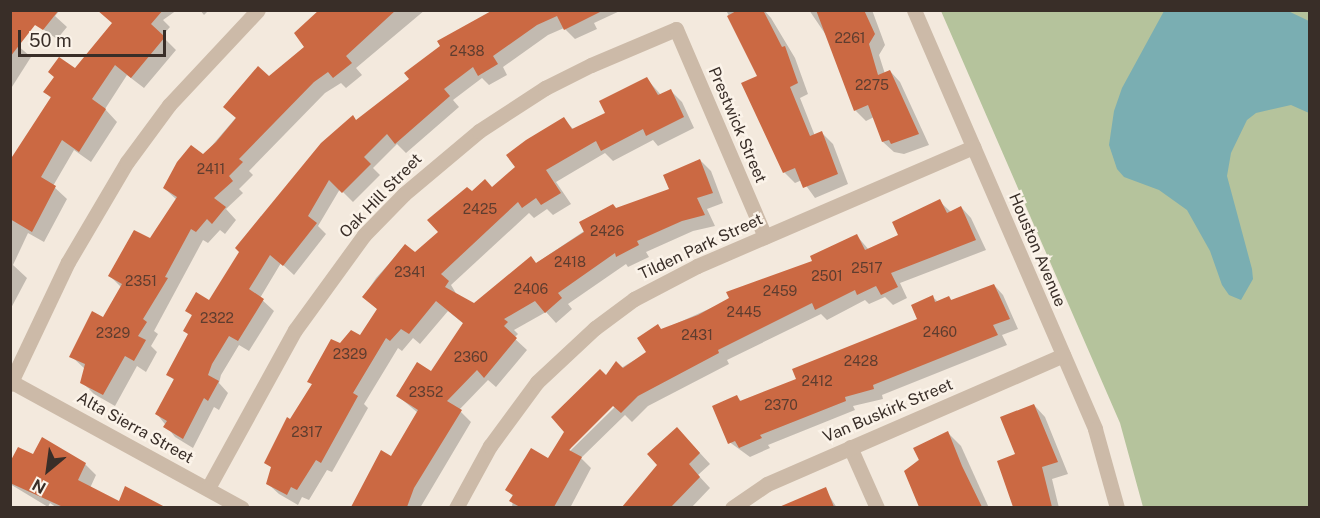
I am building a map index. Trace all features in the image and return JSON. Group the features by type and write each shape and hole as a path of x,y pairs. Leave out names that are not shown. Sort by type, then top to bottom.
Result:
{"street":[{"path":"11,382 68,262 127,162 169,105 258,10"},
{"name":"Houston Avenue","path":"914,10 1095,429 1117,507"},
{"name":"Prestwick Street","path":"676,28 765,237"},
{"name":"Oak Hill Street","path":"208,488 307,312 364,235 404,194 447,156 510,110 591,65 676,28"},
{"name":"Tilden Park Street","path":"456,507 512,414 560,358 595,328 668,280 973,147"},
{"name":"Van Buskirk Street","path":"732,507 767,484 1063,355"},
{"name":"Alta Sierra Street","path":"11,382 242,507"},
{"path":"850,447 877,507"}],"green space":[{"path":"941,11 1309,11 1309,507 1143,507 1120,423"}],"water":[{"path":"1164,11 1288,11 1309,21 1309,113 1291,105 1256,113 1247,120 1231,153 1227,176 1253,279 1241,300 1229,295 1222,285 1210,251 1187,210 1159,190 1124,177 1117,169 1109,145 1114,111 1122,88"}],"building":[{"path":"10,10 59,10 43,30 35,25 10,57"},
{"path":"97,10 163,10 151,24 165,37 131,78 115,65 92,99 106,109 79,152 62,140 41,177 56,186 32,232 10,219 10,160 51,97 43,92 54,77 48,72 59,57 75,68 112,23"},
{"path":"319,10 396,10 346,56 352,63 333,78 328,72 314,82 239,159 243,162 229,176 233,181 214,198 226,207 212,224 207,219 196,232 191,229 165,277 168,278 143,319 147,322 138,336 146,340 134,361 125,356 103,395 80,383 85,364 69,357 92,311 103,317 122,284 108,276 134,230 150,238 177,197 163,188 177,162 191,145 203,154 216,142 236,118 223,107 258,66 269,76 304,47 294,33"},
{"path":"493,10 604,10 564,30 557,16 537,25 493,56 498,64 478,76 473,67 444,89 450,96 395,144 387,134 364,157 371,164 342,193 329,180 308,216 317,223 283,266 270,255 249,289 264,299 238,341 229,336 212,364 208,375 219,381 208,401 204,398 183,439 163,427 167,421 155,414 174,379 166,375 188,334 183,331 192,315 185,311 196,292 209,300 239,252 235,248 321,143 353,115 356,120 409,79 404,73 440,46 437,41"},
{"path":"738,10 763,10 782,47 785,46 798,83 790,87 810,136 822,131 838,174 803,188 795,168 783,173 741,83 757,76 727,16"},
{"path":"816,10 864,10 875,34 869,44 878,75 890,70 919,134 891,144 889,140 882,142 868,105 854,111"},
{"path":"647,77 658,95 671,89 684,117 646,136 643,129 601,151 596,141 546,170 561,193 541,205 536,198 522,208 518,202 441,274 449,281 445,287 474,303 531,256 536,263 584,232 579,222 613,204 616,208 669,189 663,175 700,159 713,193 697,198 705,215 682,221 637,241 639,245 616,257 615,253 558,293 562,298 545,313 535,301 504,319 508,322 504,326 517,338 484,378 477,370 447,401 462,410 414,488 407,507 351,507 381,450 391,456 418,410 396,396 417,362 431,371 463,323 436,301 409,334 401,329 390,341 386,338 353,393 358,396 321,463 316,460 297,490 291,487 287,495 266,484 271,467 264,463 287,417 290,419 312,384 307,382 331,339 340,343 351,330 360,335 377,309 362,297 405,244 415,252 438,232 427,220 467,187 472,191 485,179 492,187 515,167 506,155 526,140 564,117 572,129 605,113 599,101"},
{"path":"940,199 947,213 961,206 976,240 891,273 898,287 881,295 876,286 857,295 855,290 815,310 812,303 718,350 719,353 638,396 621,413 613,406 569,450 582,457 554,507 520,507 509,501 513,495 505,490 531,448 548,458 564,432 551,417 600,369 606,375 616,361 623,368 646,352 637,338 658,324 661,329 698,315 729,298 726,292 812,261 810,256 857,234 865,250 898,235 892,222"},
{"path":"994,284 1010,319 993,325 998,335 873,385 874,389 845,397 846,401 760,435 762,438 739,448 735,441 728,444 712,406 737,395 740,401 796,379 792,369 917,319 911,305 933,295 935,302 949,296 951,300"},
{"path":"1034,404 1058,462 1042,467 1052,507 1013,507 997,461 1015,454 1000,417"},
{"path":"677,427 700,453 689,464 700,477 671,507 622,507 657,465 647,454"},
{"path":"948,431 982,507 919,507 904,471 919,460 913,448"},
{"path":"42,437 86,463 78,480 119,501 125,486 165,507 63,507 10,483 10,462 18,447 33,454"},
{"path":"826,487 834,507 779,507"}]}
